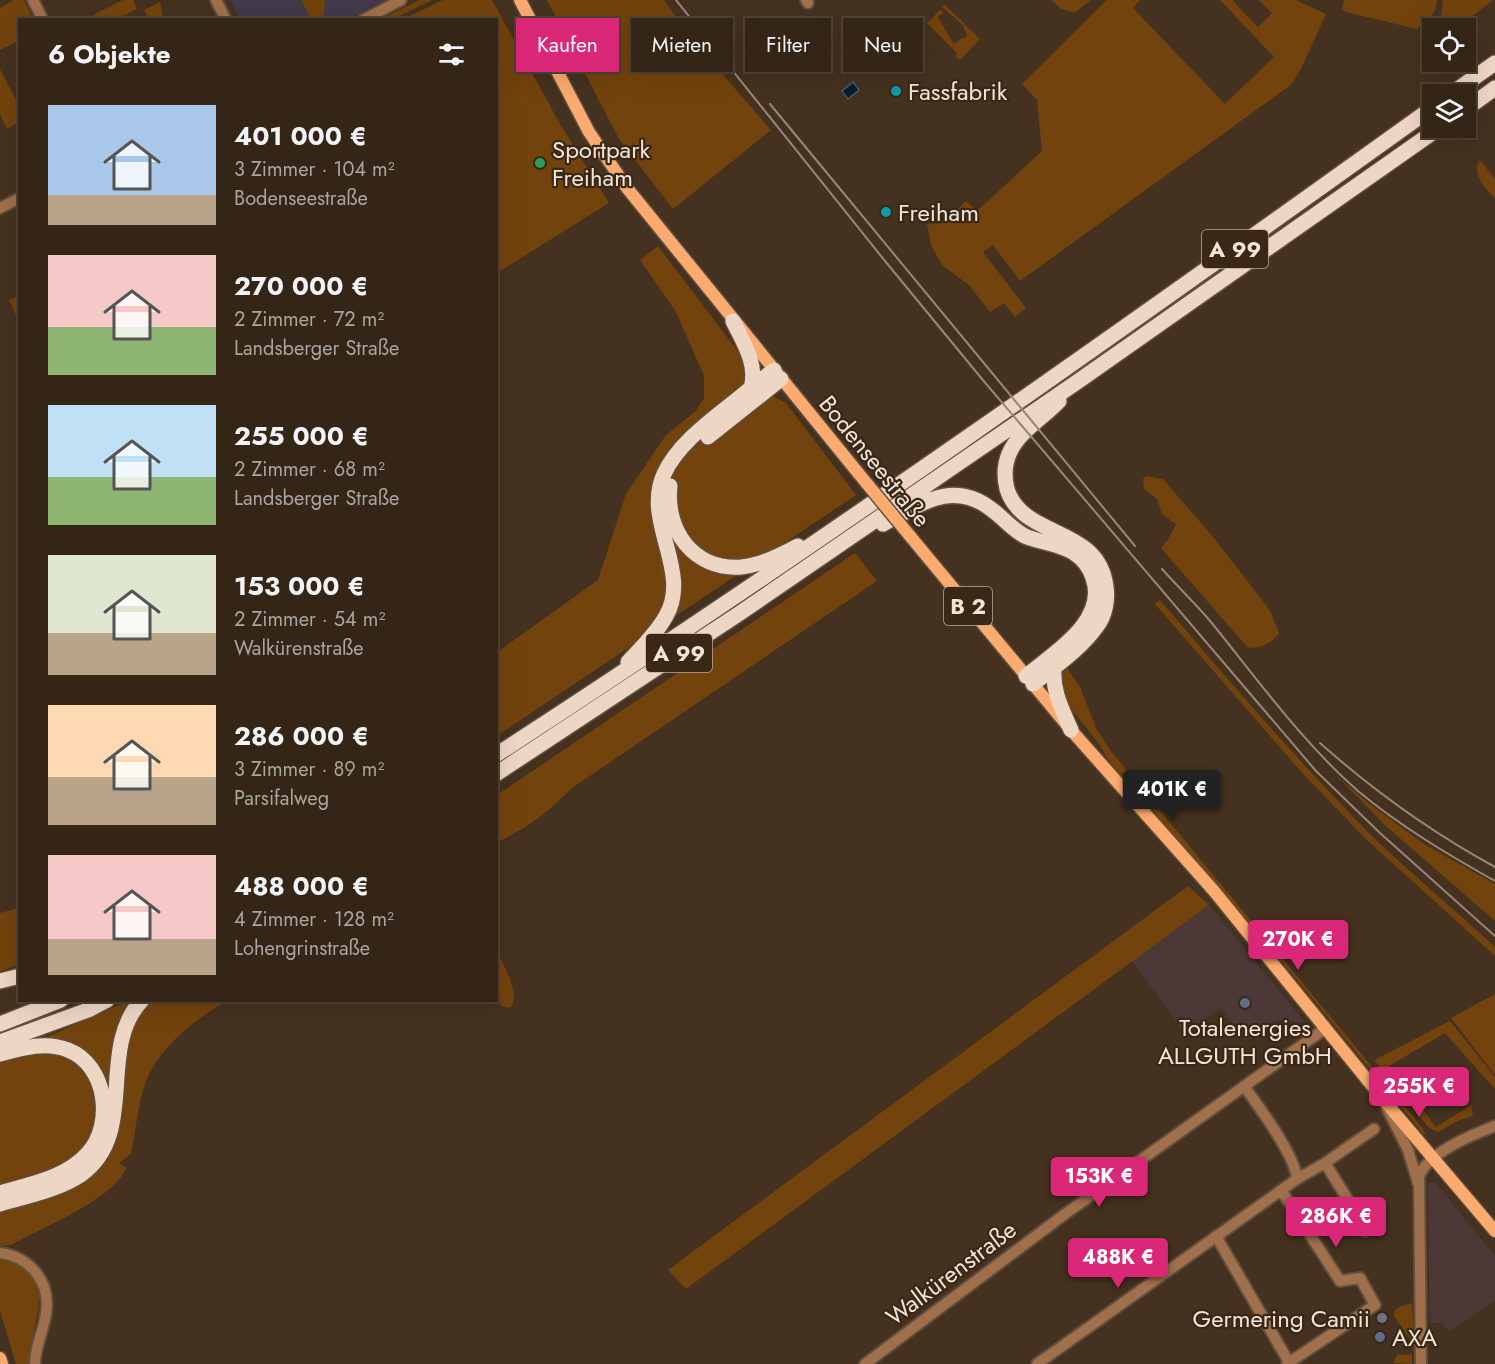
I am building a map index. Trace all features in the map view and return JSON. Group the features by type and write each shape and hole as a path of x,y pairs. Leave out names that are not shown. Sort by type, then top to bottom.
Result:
{"highway":[{"path":"1465,84 1495,63"},
{"path":"1476,102 1495,88"},
{"name":"A 99","path":"498,754 834,531 1155,307 1422,115"},
{"name":"A 99","path":"498,773 721,626 1077,382 1425,138"},
{"path":"733,321 751,359 753,392"},
{"path":"777,374 735,409 677,470 670,485 668,500 670,515 683,542 698,556 716,564 742,567 757,564 834,531"},
{"path":"1069,647 1086,640 1101,619 1107,590 1103,571 1092,554 1082,545 1024,514 1009,494 1004,476 1008,456 1014,443 1046,416 1077,382"},
{"path":"607,683 655,632 667,615 673,595 673,571 659,517 658,498 663,476 681,448 735,409"},
{"path":"824,554 932,499 949,495 970,497 990,508 1024,536 1073,552 1089,569 1095,583 1096,598 1092,613 1069,647 1029,680"},
{"path":"1051,663 1057,696 1071,730"},
{"path":"0,981 18,976"},
{"path":"0,1024 56,1002"},
{"path":"0,1042 88,1010 103,1002"},
{"path":"0,1195 63,1184 82,1174 96,1160 112,1125 120,1039 134,1009 140,1002"},
{"path":"0,1054 44,1045 69,1050 91,1069 99,1083 104,1113 97,1138 88,1153 70,1168 44,1180 0,1195"}],"main road":[{"name":"Bodenseestraße","path":"520,0 574,105 627,188 733,321 1029,680 1214,891 1382,1098 1495,1231"},
{"path":"0,1358 2,1364"}],"street":[{"path":"33,0 42,18"},
{"path":"216,0 225,18"},
{"path":"367,18 401,0"},
{"path":"0,208 18,199"},
{"name":"Walkürenstraße","path":"865,1364 1047,1228 1326,1028"},
{"path":"1244,1086 1285,1149 1297,1170 1298,1179"},
{"path":"1382,1098 1408,1150 1418,1184 1421,1364"},
{"path":"1418,1184 1423,1168 1434,1158 1495,1126"},
{"path":"1037,1364 1281,1190 1374,1129"},
{"path":"1325,1163 1365,1231"},
{"path":"1216,1236 1289,1364 1375,1305 1360,1278 1340,1281 1281,1190"},
{"path":"0,1253 10,1254 25,1262 36,1271 45,1286 46,1313 35,1364"}],"shaded area":[{"path":"14,0 24,0 33,18 18,18 18,41 0,50 0,8"},
{"path":"123,0 133,0 137,9 119,18 94,18 93,15"},
{"path":"230,0 385,0 351,18 239,18"},
{"path":"301,0 325,0 324,15 310,18"},
{"path":"419,0 432,0 395,18 384,18"},
{"name":"Sportpark Freiham","path":"443,0 492,0 516,44 516,72 531,72 560,124 609,203 498,272 498,18 406,18"},
{"path":"547,0 664,0 677,18 631,18 631,72 721,72 771,130 673,209 619,139 584,72 619,72 619,18 556,18"},
{"path":"1051,0 1091,0 1074,13 1060,8"},
{"path":"1107,0 1140,0 1133,8 1225,104 1274,57 1220,0 1232,0 1258,27 1272,13 1259,0 1296,0 1326,14 1292,84 1020,281 993,245 983,252 1026,308 1015,317 1004,303 990,312 969,285 942,265 931,245 927,224 944,223 966,201 977,211 1042,151 1037,100 1022,84"},
{"path":"1344,0 1437,0 1433,13 1429,18 1422,18 1422,25 1417,29 1346,12 1342,9"},
{"path":"1443,0 1493,0 1470,18 1438,18 1441,15"},
{"path":"160,2 163,18 148,18 144,10"},
{"path":"945,5 980,39 960,60 955,56 957,53 927,23 940,10 944,13 938,18 954,44 964,39 967,35 963,25 942,7"},
{"path":"0,69 18,104 18,123 7,129 0,114"},
{"path":"1480,160 1495,179 1495,199 1478,176 1477,165"},
{"path":"658,246 772,396 786,403 856,495 498,735 498,652 598,580 626,494 666,435 696,411 704,398 704,376 676,312 640,260"},
{"path":"18,296 18,320 9,300"},
{"path":"1147,476 1163,479 1214,538 1269,609 1279,632 1272,640 1265,645 1248,648 1161,548 1176,524 1162,514 1157,499 1144,489 1143,479"},
{"path":"855,553 877,581 572,788 528,825 498,842 498,794"},
{"path":"1160,600 1316,777 1370,834 1495,947 1495,956 1367,840 1304,775 1155,604"},
{"path":"1065,665 1080,687 1096,728 1110,750 1416,1120 1426,1133 1424,1135 1303,987 1111,764 1099,744 1061,696 1061,674"},
{"path":"1336,775 1367,802 1424,844 1495,884 1495,921 1387,827"},
{"path":"1188,886 1209,905 686,1289 668,1270"},
{"path":"1209,905 1305,1022 1276,1020 1246,1041 1221,1008 1185,1033 1132,961"},
{"path":"18,908 18,965 0,971 0,913"},
{"path":"498,953 513,988 514,996 510,1008 501,1006"},
{"path":"1495,994 1495,1075 1451,1018"},
{"path":"126,1002 225,1002 185,1030 167,1048 152,1069 141,1099 131,1154 119,1163 126,1168 119,1180 92,1202 75,1212 11,1245 0,1246 0,1058"},
{"path":"1450,1021 1495,1077 1495,1089 1445,1033 1389,1066 1436,1127 1471,1105 1473,1116 1438,1132 1429,1128 1374,1060"},
{"path":"1435,1182 1495,1256 1495,1300 1449,1332 1442,1323 1430,1323 1428,1183"},
{"path":"0,1258 20,1266 32,1277 38,1288 39,1301 30,1364 16,1364 0,1311"},
{"path":"1412,1303 1414,1340 1412,1341 1394,1313 1397,1308"},
{"path":"1412,1354 1412,1364 1393,1363 1397,1355"}],"water":[{"path":"853,82 859,90 848,99 842,91"}],"railway":[{"path":"676,0 982,379 1316,771 1380,833 1495,936"},
{"path":"770,104 1135,546"},
{"path":"1162,569 1205,615 1281,710 1318,752 1358,791 1407,828 1495,881"},
{"path":"1320,743 1404,810 1448,840 1495,867"}],"place":[{"name":"Fassfabrik","path":"896,91"},
{"name":"Sportpark Freiham","path":"540,163"},
{"name":"Freiham","path":"886,212"},
{"name":"Totalenergies ALLGUTH GmbH","path":"1245,1003"},
{"name":"Germering Camii","path":"1382,1318"},
{"name":"AXA","path":"1380,1337"}]}
